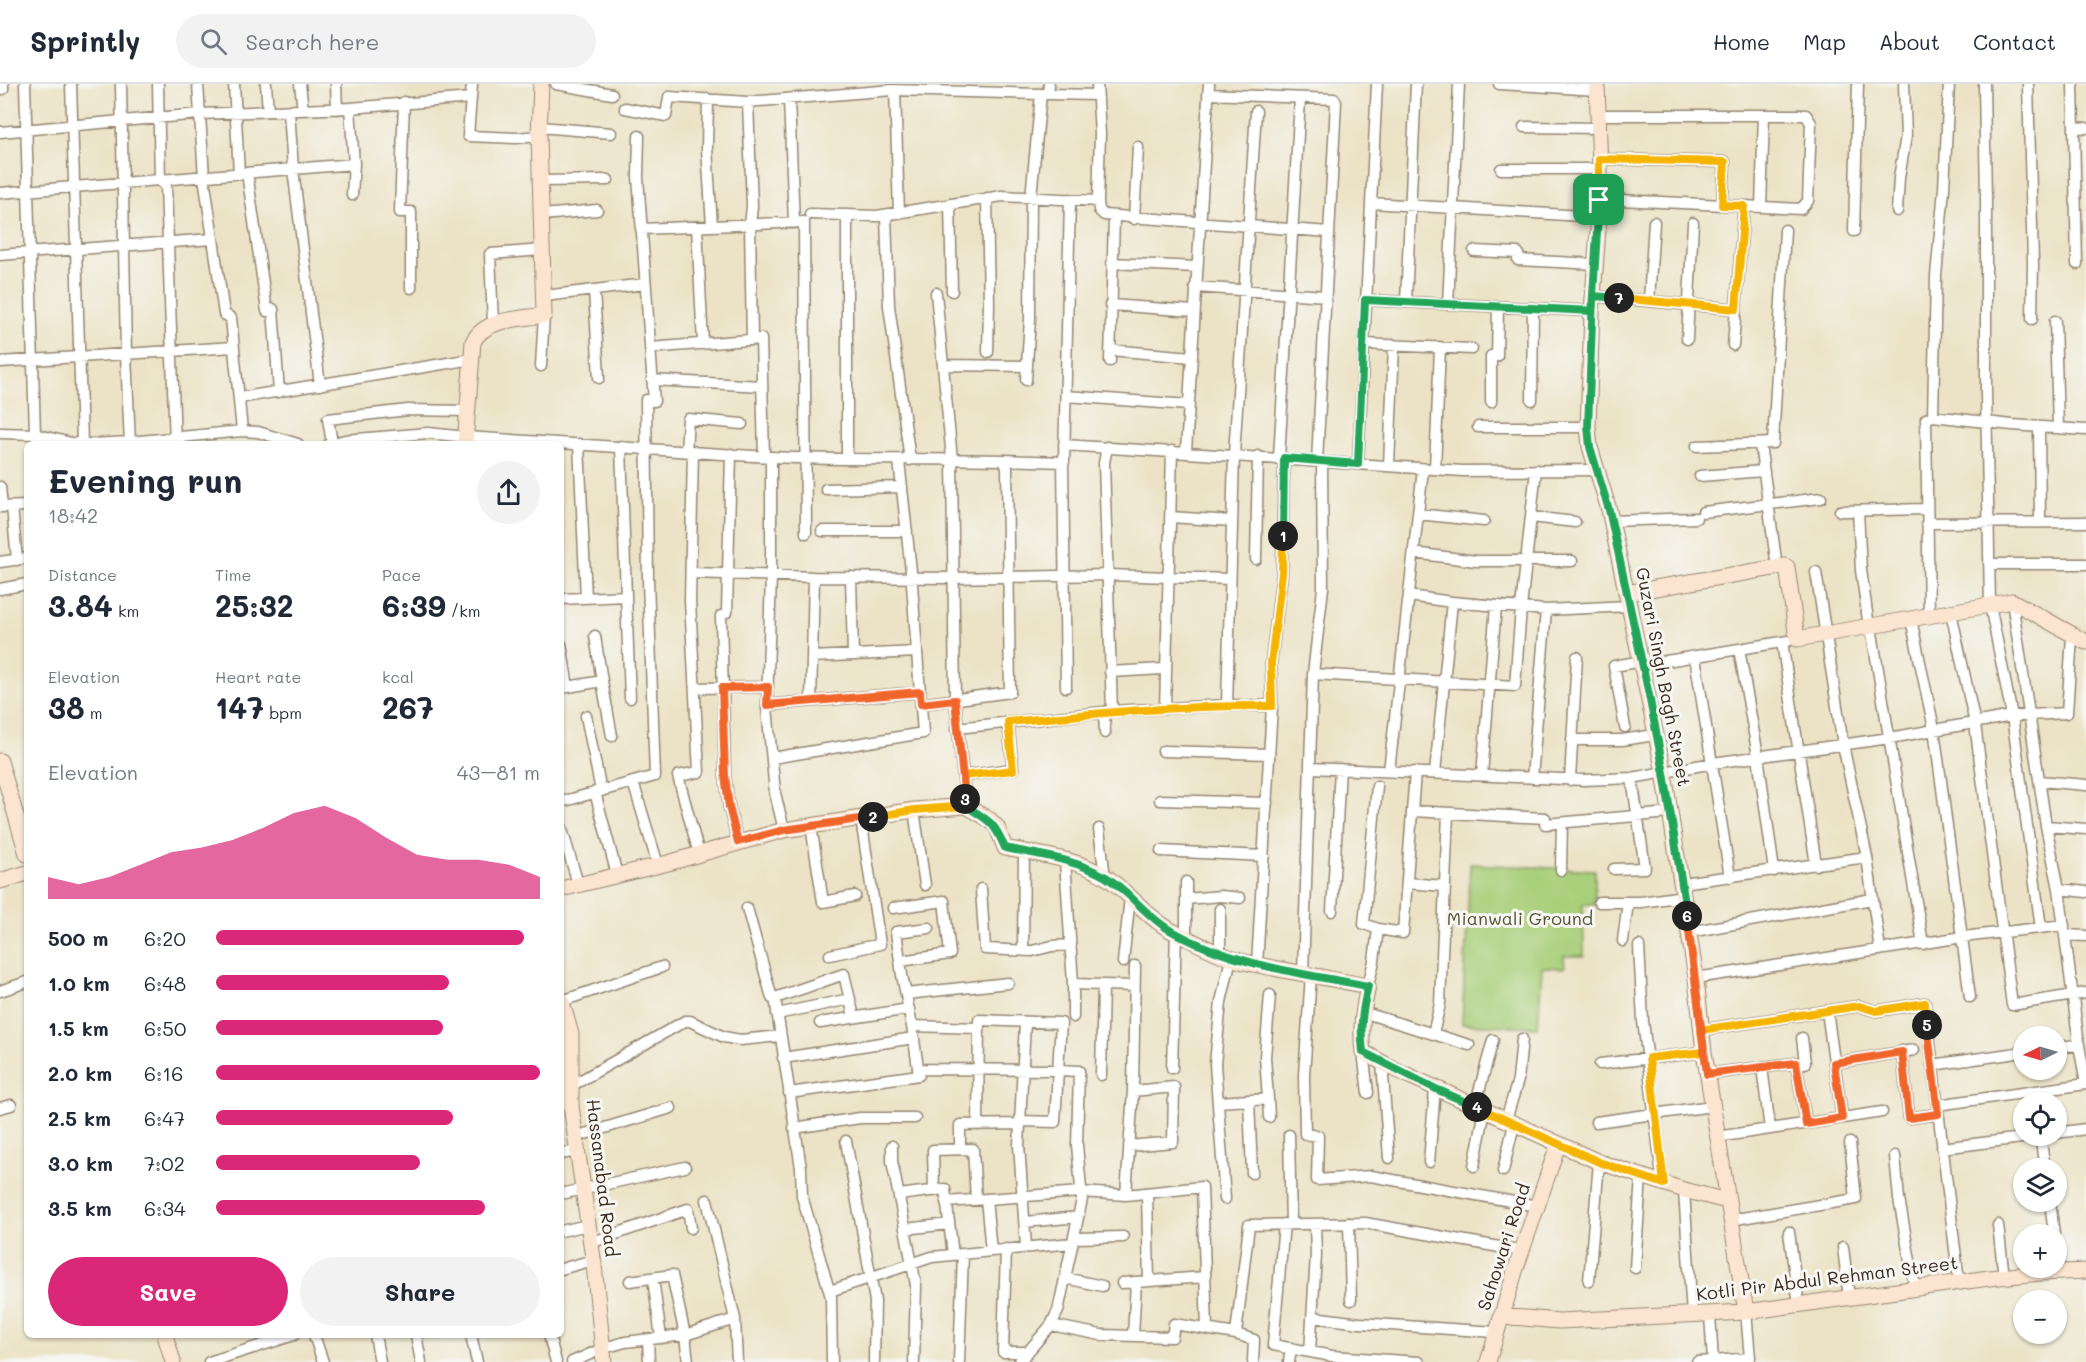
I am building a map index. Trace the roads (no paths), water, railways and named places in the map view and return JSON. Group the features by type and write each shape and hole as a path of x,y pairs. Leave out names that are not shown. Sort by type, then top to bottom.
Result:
{"street":[{"path":"0,89 3,89 3,84"},
{"path":"25,84 35,434"},
{"path":"71,84 82,441"},
{"path":"121,84 120,120 130,441"},
{"path":"158,84 160,180 166,186 169,242 175,441 216,439 242,431 258,432 288,441"},
{"path":"198,84 204,177 225,314 231,318 242,431"},
{"path":"234,84 243,173 267,311 273,309 279,392"},
{"path":"266,84 268,111"},
{"path":"300,84 303,110"},
{"path":"336,84 338,109"},
{"path":"472,84 468,136 516,138 540,132 611,133"},
{"path":"541,84 544,296 541,366"},
{"path":"556,84 612,94"},
{"path":"1358,464 1377,84"},
{"path":"1406,302 1416,84"},
{"path":"1448,304 1459,84"},
{"path":"1499,84 1597,87"},
{"path":"1854,231 1858,84"},
{"path":"1898,211 1899,178 1906,136 1904,84"},
{"path":"1933,416 1936,276 1944,189 1949,84"},
{"path":"1984,84 1990,605 2012,716 2041,928"},
{"path":"2028,84 2033,263 2032,319"},
{"path":"2073,84 2077,264"},
{"path":"625,108 666,116 669,97 748,102 929,87 1011,88 1046,91 1097,90 1100,134 1098,201 1101,214 1134,219 1329,232"},
{"name":"Guzari Singh Bagh Street","path":"1597,87 1600,164 1599,217 1588,427 1590,447 1611,521 1664,773 1696,978 1701,1030 1726,1201 1746,1312"},
{"path":"1186,451 1208,89 1300,99 1334,99 1336,102 1319,461 1323,588 1313,674 1310,768 1305,1134 1318,1136 1317,1180 1371,1176 1538,1206"},
{"path":"895,90 899,213"},
{"path":"1026,380 1030,319 1031,197 1046,91"},
{"path":"0,132 158,117 338,109 471,98"},
{"path":"708,99 706,148 712,226"},
{"path":"789,99 794,223"},
{"path":"1257,965 1272,706 1271,663 1282,573 1281,458 1300,99"},
{"path":"404,102 400,212 411,212 411,288"},
{"path":"748,102 752,206 750,225 752,340"},
{"path":"350,108 354,164 352,195"},
{"path":"289,111 293,169 320,385"},
{"path":"1227,705 1234,455 1256,111"},
{"path":"1761,207 1764,115"},
{"path":"1524,127 1764,115 1806,115 1811,123 1808,201 1801,208 1599,200"},
{"path":"2074,127 2086,128"},
{"path":"564,801 655,777 648,580 646,400 654,401 638,177 639,136"},
{"path":"1134,219 1138,147"},
{"path":"1501,169 1600,164 1725,162 1722,205"},
{"path":"0,193 354,164"},
{"path":"541,181 608,180"},
{"path":"810,214 899,213 1002,196 1098,201"},
{"path":"987,198 988,352"},
{"path":"1066,687 1063,462 1070,199"},
{"path":"1371,203 1599,217"},
{"path":"950,204 952,291"},
{"path":"1732,345 1744,206"},
{"path":"542,215 597,210"},
{"path":"772,758 923,733 912,577 902,487 904,461 889,306 886,214"},
{"path":"847,215 847,459"},
{"path":"1114,217 1110,356 1191,357"},
{"path":"641,229 804,222 806,532"},
{"path":"1649,301 1654,222"},
{"path":"1687,339 1693,224"},
{"path":"697,227 704,344"},
{"path":"1697,446 1773,443 1785,230"},
{"path":"0,255 212,238"},
{"path":"493,324 490,254 542,250"},
{"path":"1474,251 1518,253 1518,260 1596,264"},
{"path":"1112,263 1197,267"},
{"path":"544,296 645,284"},
{"path":"1195,287 1326,296"},
{"path":"594,290 599,378"},
{"path":"936,292 952,459 955,700 966,806"},
{"path":"1365,300 1533,308 1649,301 1736,309"},
{"path":"1110,304 1194,311"},
{"path":"1491,402 1491,356 1497,356 1498,307"},
{"path":"1532,400 1533,308"},
{"path":"388,441 428,433 465,441 473,342 477,333 493,324 544,315"},
{"path":"2055,321 2058,428"},
{"path":"650,348 761,339 771,576 767,705 775,794 784,830"},
{"path":"1364,344 1472,349"},
{"path":"1389,466 1394,345"},
{"path":"0,362 234,347"},
{"path":"1389,771 1418,513 1429,469 1440,347"},
{"path":"239,398 472,359"},
{"path":"943,365 1027,366"},
{"path":"652,380 762,386"},
{"path":"1065,396 1189,405"},
{"path":"331,441 328,419 408,410 468,411"},
{"path":"1929,616 1926,419 1933,416 2086,430"},
{"path":"699,854 678,776 699,772 690,602 688,419 742,424"},
{"path":"1478,427 1588,427"},
{"path":"2039,427 2040,522"},
{"path":"0,433 35,434 47,441"},
{"path":"564,444 767,457 1063,462"},
{"path":"579,444 586,598"},
{"path":"1760,444 1777,567"},
{"path":"1064,445 1186,451 1463,471 1596,470"},
{"path":"621,446 630,698"},
{"path":"1105,733 1110,672 1104,463 1107,447"},
{"path":"1165,709 1172,451"},
{"path":"731,454 729,574 724,614 722,688 725,775 729,807 738,842"},
{"path":"1256,559 1258,456"},
{"path":"767,705 811,701 921,698 955,700 1010,692 1007,468 1004,460"},
{"path":"1313,674 1515,686 1536,470"},
{"path":"1700,476 1763,471"},
{"path":"0,487 4,507 22,559 0,562"},
{"path":"826,489 902,487"},
{"path":"1611,521 1700,515 1821,498"},
{"path":"4,507 24,506"},
{"path":"1840,511 1927,509"},
{"path":"1858,511 1861,570 1923,944"},
{"path":"1418,513 1484,521"},
{"path":"1170,517 1232,521"},
{"path":"1531,517 1575,522"},
{"path":"1927,523 2086,522"},
{"path":"822,531 907,531"},
{"path":"1414,553 1476,561 1572,561"},
{"path":"1989,564 2086,564"},
{"path":"1409,596 1546,610 1628,599 1777,567 1787,567 1789,641 1799,750 1816,865"},
{"path":"1816,572 1844,745 1867,857 1880,950"},
{"path":"691,573 952,578 1108,575 1230,579"},
{"path":"811,701 814,577"},
{"path":"851,577 853,655"},
{"path":"0,589 24,585"},
{"path":"564,599 626,597"},
{"path":"1310,768 1570,780 1632,778 1758,756 1890,738 2012,716 2067,713 2079,639 2012,601 1695,657 1614,666 1625,727"},
{"path":"1902,1052 1909,1118 1937,1110 2086,1084 2059,889 2046,826 2012,601"},
{"path":"1435,773 1452,602"},
{"path":"1482,775 1496,606"},
{"path":"1532,778 1546,610"},
{"path":"1951,612 1975,724 2012,1005 2086,993"},
{"path":"1911,619 1934,729 1964,938 1970,997"},
{"path":"595,636 612,736"},
{"path":"1738,649 1758,756 1774,871"},
{"path":"812,657 917,652"},
{"path":"1570,780 1577,657"},
{"path":"1695,657 1730,877"},
{"path":"1110,672 1163,669"},
{"path":"564,687 602,681"},
{"path":"695,688 768,687"},
{"path":"957,728 1108,712 1227,705 1272,706"},
{"path":"586,716 598,792 617,875"},
{"path":"963,776 1013,770 1008,722"},
{"path":"1572,740 1622,740 1655,735"},
{"path":"1163,751 1269,754"},
{"path":"0,761 24,844"},
{"path":"1332,911 1340,769"},
{"path":"1377,786 1364,924 1403,933 1415,772"},
{"path":"1614,869 1645,868 1632,778"},
{"path":"633,782 658,865"},
{"path":"2040,782 2086,785"},
{"path":"1160,800 1267,803"},
{"path":"564,888 784,830 914,810 966,806 990,820 996,827 1005,848 1083,866 1105,877 1148,914 1181,934 1226,956 1257,965 1368,986"},
{"path":"914,810 925,885"},
{"path":"1412,811 1545,818 1545,824 1670,813"},
{"path":"1433,1034 1440,1004 1448,813"},
{"path":"830,955 880,944 861,819"},
{"path":"1561,870 1562,823"},
{"path":"811,826 823,902 855,896"},
{"path":"2046,826 2086,829"},
{"path":"1100,829 1105,877"},
{"path":"564,836 578,884"},
{"path":"1161,851 1264,856"},
{"path":"1023,950 1024,852"},
{"path":"1599,902 1628,902 1730,877 1867,857"},
{"path":"1065,860 1074,1017"},
{"path":"0,881 24,874"},
{"path":"1172,1068 1186,882"},
{"path":"1407,883 1445,886"},
{"path":"981,889 985,949 1032,951 1052,946 1071,945"},
{"path":"2059,889 2086,891"},
{"path":"1186,899 1221,896 1240,898"},
{"path":"1123,962 1130,897"},
{"path":"1689,932 1872,899"},
{"path":"893,908 944,901 950,954 900,961"},
{"path":"1623,941 1628,902"},
{"path":"747,908 772,998 775,998 801,1168 802,1196 831,1296 832,1362"},
{"path":"1220,909 1226,956 1215,1064 1225,1199"},
{"path":"789,1093 920,1075 896,932 929,928"},
{"path":"1696,978 2041,928 2065,930 2086,936"},
{"path":"1368,1093 1360,1031 1378,929"},
{"path":"1639,946 1643,1021 1664,1184"},
{"path":"1126,1195 1133,1091 1135,966"},
{"path":"564,999 662,967"},
{"path":"775,998 844,974 854,1017"},
{"path":"0,991 24,983"},
{"path":"906,994 1008,983"},
{"path":"1073,984 1134,986"},
{"path":"1101,1075 1103,985"},
{"path":"1269,1117 1265,1057 1270,995"},
{"path":"777,1014 850,999"},
{"path":"1701,1030 1859,1006 1876,1011 1925,1003 1959,1282"},
{"path":"820,1023 909,1009"},
{"name":"Hassanabad Road","path":"564,1010 571,1034 566,1108 576,1144 604,1355"},
{"path":"1827,1011 1842,1118"},
{"path":"1362,1012 1469,1045"},
{"path":"960,1149 960,1125 978,1125 1020,1122 1055,1122 1061,1023 979,1020 978,1125"},
{"path":"568,1077 685,1021 740,1040 780,1035"},
{"path":"1025,1022 1019,1145 1026,1247"},
{"path":"912,1026 979,1028"},
{"path":"783,1058 914,1038"},
{"path":"1707,1074 1805,1063 1802,1038"},
{"path":"1503,1171 1518,1080 1522,1039"},
{"path":"1474,1166 1480,1108 1493,1040"},
{"path":"2067,1047 2082,1048"},
{"path":"1834,1063 1914,1050"},
{"path":"1363,1052 1435,1089 1599,1162 1641,1177 1726,1201"},
{"path":"1600,1064 1704,1052"},
{"path":"1932,1065 2013,1054"},
{"path":"1382,1062 1389,1158"},
{"path":"1796,1063 1806,1124"},
{"path":"1762,1067 1770,1129"},
{"path":"919,1069 1079,1071 1077,1145 1082,1199 1058,1311 1052,1324 1019,1362"},
{"path":"1129,1146 1173,1142 1174,1087 1133,1091"},
{"path":"1429,1162 1435,1089"},
{"path":"1218,1102 1268,1099"},
{"path":"1249,1100 1252,1173"},
{"path":"1596,1122 1712,1106"},
{"path":"564,1152 576,1144 671,1108"},
{"path":"1717,1137 1882,1112"},
{"path":"794,1128 860,1118 915,1118"},
{"path":"2067,1132 2086,1129"},
{"path":"1289,1136 1288,1224 1273,1345 1332,1359 1419,1362"},
{"path":"1942,1148 2013,1139"},
{"path":"846,1141 875,1301 874,1362"},
{"path":"1730,1220 1856,1199 1850,1143"},
{"name":"Sahowari Road","path":"1488,1362 1558,1145"},
{"path":"892,1146 898,1195 916,1285 914,1362"},
{"path":"934,1191 933,1150 973,1149 991,1251"},
{"path":"1894,1156 1899,1199 1915,1288"},
{"path":"1589,1281 1599,1162"},
{"path":"564,1193 685,1167"},
{"path":"1635,1268 1641,1177"},
{"path":"946,1202 1081,1192 1126,1195 1202,1187 1207,1329"},
{"path":"898,1195 945,1189 949,1224 958,1254 959,1362"},
{"path":"1684,1190 1692,1316"},
{"path":"1147,1193 1149,1281"},
{"path":"707,1200 735,1319 737,1362"},
{"path":"590,1243 688,1209 691,1228"},
{"path":"1025,1222 1078,1217"},
{"path":"1236,1334 1249,1225 1365,1222 1522,1251"},
{"path":"1349,1223 1351,1300"},
{"path":"905,1229 949,1224"},
{"path":"1310,1352 1316,1255 1315,1224"},
{"path":"564,1230 588,1225"},
{"path":"1998,1225 2004,1276"},
{"path":"1789,1232 1799,1305"},
{"path":"830,1291 932,1257 1006,1250 1073,1240 1123,1238"},
{"path":"1843,1247 1850,1298"},
{"path":"1006,1250 1003,1352 1028,1352"},
{"path":"564,1268 593,1260"},
{"name":"Kotli Pir Abdul Rehman Street","path":"2067,1272 2086,1271"},
{"path":"630,1281 672,1275 685,1335 687,1362"},
{"name":"Kotli Pir Abdul Rehman Street","path":"1501,1316 1559,1321 1710,1315 2013,1275"},
{"path":"1122,1283 1205,1277"},
{"path":"1065,1278 1102,1286"},
{"path":"1133,1336 1136,1282"},
{"path":"654,1286 660,1338"},
{"path":"1697,1362 1750,1358 1746,1312"},
{"path":"1710,1315 1713,1361"},
{"path":"1313,1317 1360,1323 1496,1332"},
{"path":"572,1362 604,1355 625,1342 685,1335 735,1319"},
{"path":"1052,1324 1101,1335 1172,1337 1174,1324 1236,1334 1254,1340 1253,1362"},
{"path":"166,1338 173,1362"},
{"path":"209,1362 230,1359 286,1338"},
{"path":"315,1338 323,1362"},
{"path":"376,1338 380,1362"},
{"path":"417,1338 422,1362"},
{"path":"472,1338 477,1362"},
{"path":"550,1338 556,1362"},
{"path":"648,1340 649,1362"},
{"path":"1289,1362 1291,1348"}],"park label":[{"name":"Mianwali Ground","path":"1520,919"}]}
